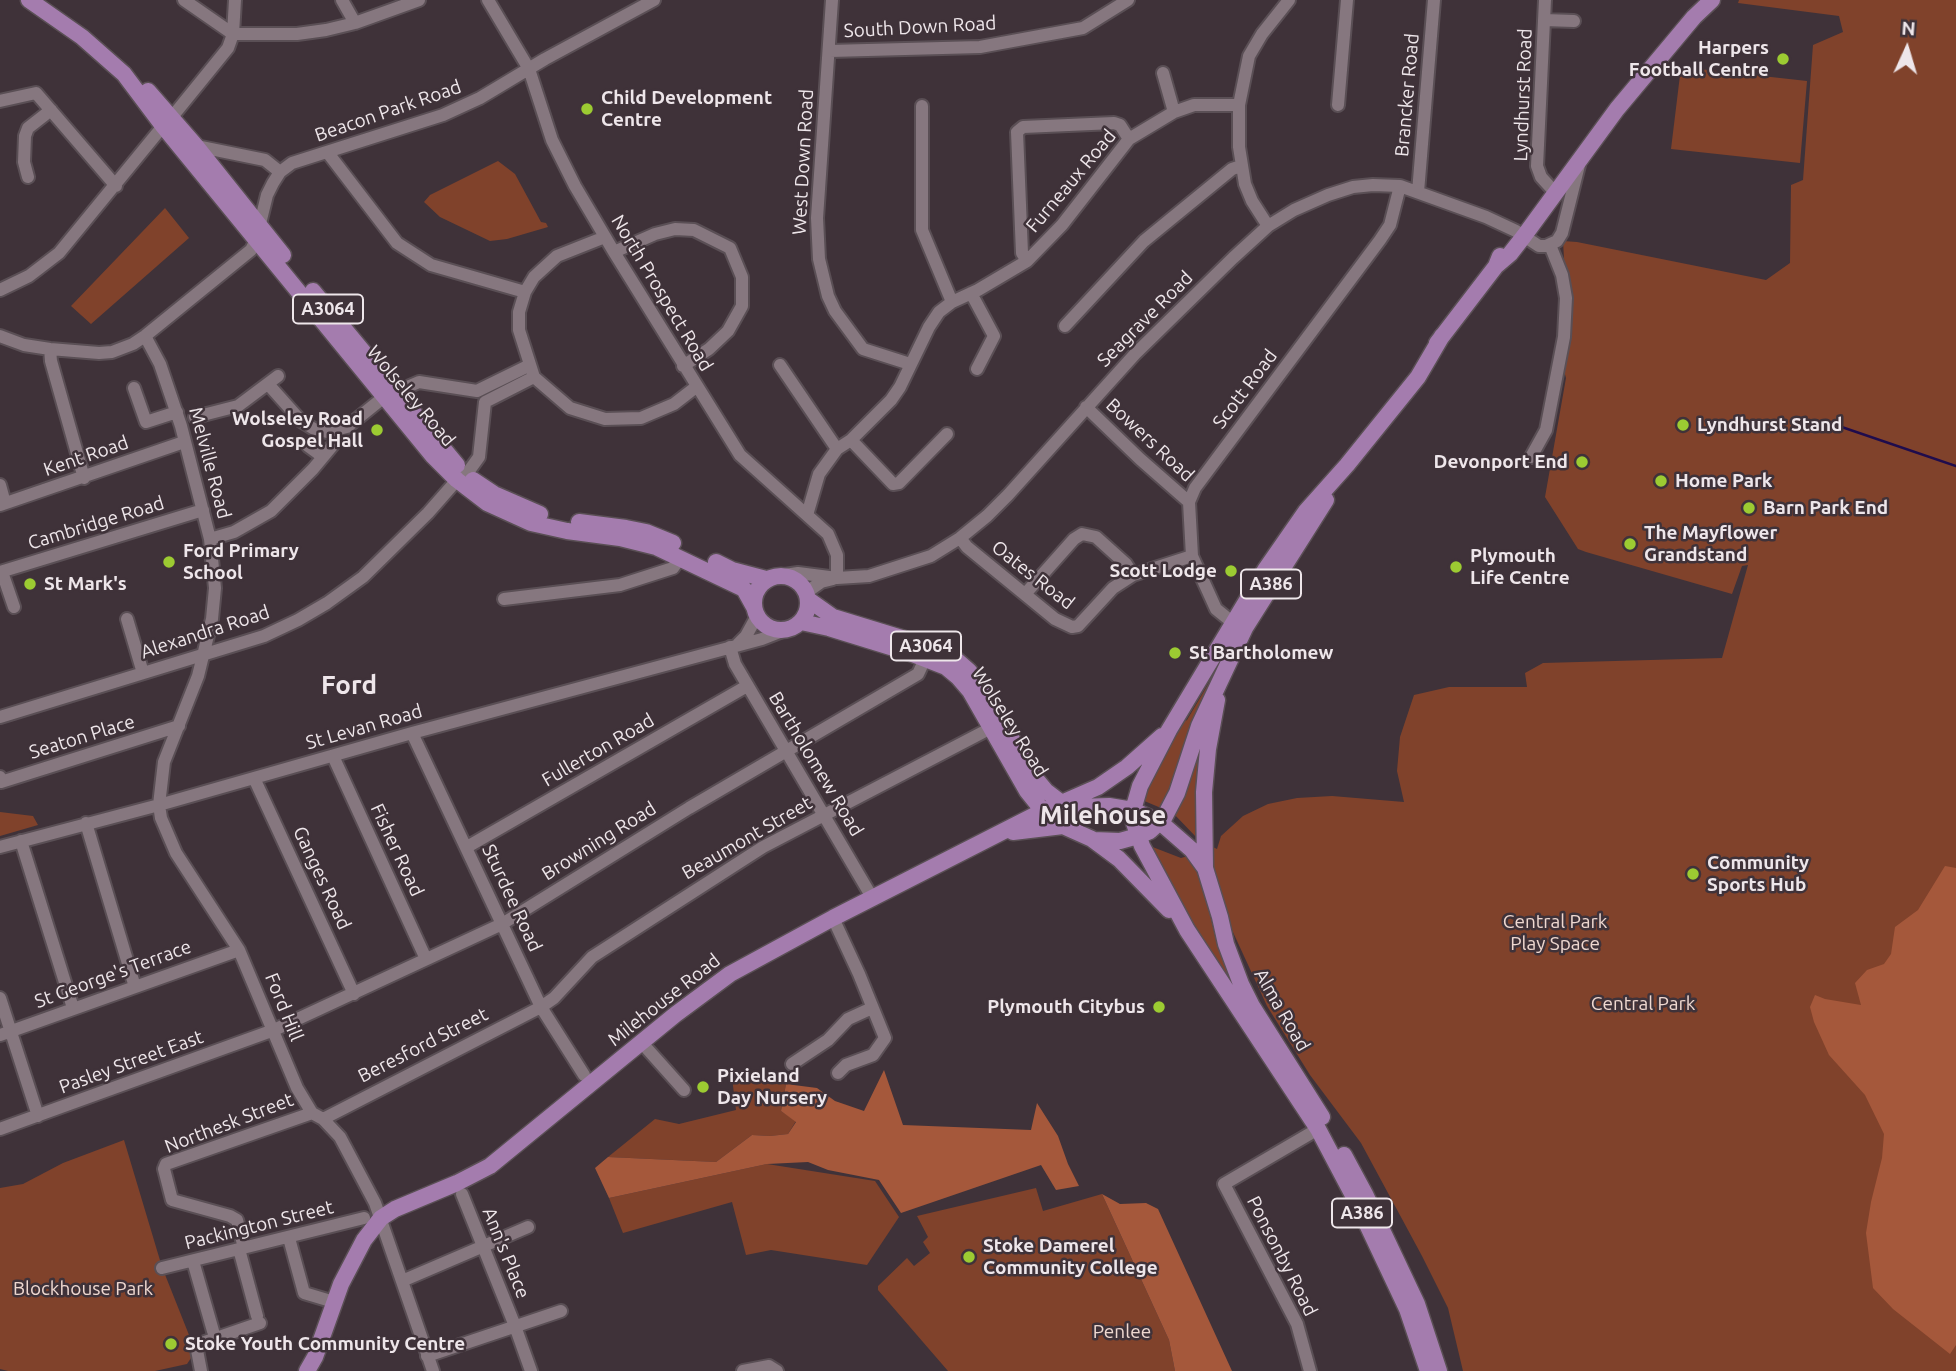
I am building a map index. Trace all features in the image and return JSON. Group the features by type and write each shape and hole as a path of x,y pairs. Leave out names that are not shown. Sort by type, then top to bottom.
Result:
{"main road":[{"name":"Wolseley Road","path":"29,0 82,37 124,74 168,122 196,146 258,234"},
{"name":"Wolseley Road","path":"35,0 128,69 258,234 390,394 432,455 462,477 536,513 646,532 732,570 766,579"},
{"name":"A386","path":"1133,810 1140,786 1169,730 1232,622 1306,511 1347,465 1389,410 1409,375 1496,265 1503,249 1520,234 1551,188 1581,158 1647,72 1712,0"},
{"path":"1520,234 1557,193 1569,172"},
{"name":"A386","path":"1161,822 1177,793 1199,726 1251,618 1347,465"},
{"name":"Wolseley Road","path":"462,477 487,503 531,523 620,538 680,558 744,589 755,611"},
{"path":"785,575 794,578 808,596 807,612 801,622 785,630 771,628 763,623 755,611 754,596 766,579 785,575"},
{"name":"Wolseley Road","path":"808,596 833,617 918,643 953,657 982,687 1031,773 1046,791 1063,804"},
{"name":"Wolseley Road","path":"801,622 828,628 946,667 958,677 1027,791 1043,811 1063,826 1092,839"},
{"name":"A386","path":"1205,868 1205,781 1221,681"},
{"name":"A386","path":"1063,804 1114,777 1169,730"},
{"path":"1063,804 1133,810"},
{"name":"Milehouse Road","path":"373,1221 490,1166 702,993 730,975 833,918 1043,811 1063,804"},
{"name":"Alma Road","path":"1133,810 1161,822 1192,850 1205,868 1226,944 1241,984 1325,1122 1365,1194 1417,1304 1438,1371"},
{"name":"Alma Road","path":"1133,810 1138,836 1187,930 1318,1129 1356,1201 1407,1309 1427,1371"},
{"path":"1092,839 1120,841 1138,836 1161,822"},
{"name":"Milehouse Road","path":"1000,834 1063,826"},
{"name":"Alma Road","path":"1092,839 1142,880 1187,930"},
{"path":"307,1371 315,1357 334,1302 373,1221"}],"street":[{"path":"184,0 233,34 297,34 355,23 419,0"},
{"path":"0,290 29,276 59,253 228,48 233,34 235,0"},
{"path":"342,0 355,23"},
{"name":"North Prospect Road","path":"488,0 528,69 548,133 614,252 740,455 819,525 832,542 836,555 836,578"},
{"name":"Beacon Park Road","path":"280,172 292,163 443,116 654,0"},
{"name":"West Down Road","path":"832,0 817,218 819,259 828,296 835,311 863,349 910,365"},
{"name":"South Down Road","path":"830,51 979,47 1006,43 1083,28 1128,0"},
{"path":"1268,226 1252,201 1241,166 1239,105 1249,56 1262,34 1289,0"},
{"path":"1338,105 1347,0"},
{"name":"Brancker Road","path":"1418,192 1434,0"},
{"name":"Lyndhurst Road","path":"1545,0 1537,166 1541,177 1551,188"},
{"path":"1544,20 1574,21"},
{"path":"1163,73 1174,112"},
{"path":"0,101 36,93 116,186"},
{"name":"Furneaux Road","path":"807,515 819,474 837,449 891,400 939,312 952,302 1027,261 1062,225 1129,139 1174,112 1194,105 1239,105"},
{"path":"922,106 922,230 952,302"},
{"path":"28,177 24,162 25,136 28,128 51,110"},
{"path":"1027,261 1022,253 1017,132 1023,127 1114,123 1120,124 1129,139"},
{"path":"0,336 24,345 50,349 113,352 145,337 251,250 258,234 267,195 280,172 265,160 196,146"},
{"path":"328,153 397,243 431,265 525,292"},
{"path":"1531,457 1546,430 1563,340 1566,298 1562,275 1550,245 1557,241 1562,233 1581,158"},
{"path":"1065,326 1144,242 1232,169 1241,166"},
{"name":"Seagrave Road","path":"836,578 869,576 908,565 932,556 960,538 1008,495 1135,354 1268,226 1294,210 1353,187 1400,186 1486,217 1539,246 1550,245"},
{"name":"Scott Road","path":"1189,502 1195,488 1380,240 1390,225 1400,186"},
{"path":"614,252 655,234 675,229 694,230 730,248 742,277 742,306 728,331 709,349 683,366"},
{"path":"605,237 558,256 534,277 525,292 519,312 519,331 532,371 570,408 605,419 641,418 674,404 696,387"},
{"path":"971,293 994,336 977,362"},
{"name":"Melville Road","path":"145,337 160,364 177,412 203,510 215,588 212,619 194,688 164,762 159,805"},
{"path":"50,349 51,361 85,478"},
{"path":"780,365 837,449"},
{"path":"195,417 241,411 273,380 301,421 314,429 327,432 346,427 390,394 419,382 477,391 532,371"},
{"path":"485,402 532,371"},
{"path":"134,388 146,422 177,412"},
{"path":"462,477 479,457 485,402 477,391"},
{"name":"Bowers Road","path":"1086,407 1140,460 1189,502"},
{"path":"850,440 893,484 899,483 947,434"},
{"name":"Kent Road","path":"3,504 184,442"},
{"path":"209,539 233,532 271,511 333,445"},
{"path":"308,446 323,457"},
{"name":"Alexandra Road","path":"0,717 264,636 327,603 363,577 462,477"},
{"path":"0,485 3,504"},
{"path":"1189,502 1192,556 1216,609 1232,622"},
{"name":"Cambridge Road","path":"1,572 203,510"},
{"path":"1026,593 1074,539 1082,534 1096,537 1126,564 1133,575"},
{"name":"Oates Road","path":"960,538 967,547 1055,619 1072,627 1078,626 1114,588 1133,575 1192,556"},
{"path":"503,599 620,585 673,568 680,558"},
{"path":"1,572 15,607"},
{"path":"785,575 798,573 836,578"},
{"path":"808,596 821,582 836,578"},
{"path":"734,645 746,636 755,611"},
{"path":"127,619 144,673"},
{"name":"St Levan Road","path":"0,847 785,630"},
{"name":"Bartholomew Road","path":"734,645 735,664 747,686 873,899"},
{"name":"Browning Road","path":"274,1030 502,924 785,751 918,674 925,659"},
{"name":"Fullerton Road","path":"467,847 747,686"},
{"name":"Seaton Place","path":"0,777 1,782 179,726"},
{"name":"Beaumont Street","path":"541,1007 554,998 592,957 763,847 990,728"},
{"name":"Sturdee Road","path":"412,733 541,1007 584,1075"},
{"name":"Fisher Road","path":"333,756 426,959"},
{"name":"Ganges Road","path":"254,778 354,994"},
{"name":"Ford Hill","path":"159,805 161,818 176,853 239,950 289,1072 317,1116 340,1137 373,1221 402,1281 433,1371"},
{"path":"86,823 135,987"},
{"path":"21,841 73,1008"},
{"path":"833,918 885,1038 873,1055 846,1065 838,1073"},
{"name":"St George's Terrace","path":"5,1033 239,950"},
{"path":"0,998 5,1033 38,1116"},
{"name":"Beresford Street","path":"317,1116 541,1007"},
{"path":"792,1064 828,1040 848,1019 872,1008"},
{"name":"Pasley Street East","path":"0,1129 274,1030"},
{"path":"642,1042 684,1090"},
{"name":"Northesk Street","path":"242,1249 237,1220 172,1200 164,1169 166,1164 317,1116"},
{"name":"Ponsonby Road","path":"1310,1371 1297,1324 1224,1184 1318,1129"},
{"name":"Ann's Place","path":"462,1194 531,1371"},
{"name":"Packington Street","path":"162,1268 373,1221"},
{"path":"402,1281 528,1227"},
{"path":"289,1238 303,1293 334,1302"},
{"path":"201,1371 197,1350 199,1344 259,1320 242,1249"},
{"path":"193,1261 213,1332"},
{"path":"427,1356 561,1311"},
{"path":"743,1371 769,1366 778,1371"}],"green space":[{"name":"Central Park","path":"1739,0 1956,0 1956,1371 1463,1371 1448,1308 1422,1256 1361,1143 1310,1075 1267,1006 1232,930 1214,873 1211,846 1217,849 1221,836 1243,816 1268,804 1297,798 1332,796 1404,802 1397,771 1400,737 1414,695 1449,687 1527,687 1525,673 1543,663 1722,658 1748,565 1742,566 1732,594 1586,552 1578,549 1545,497 1566,378 1562,363 1568,327 1563,241 1766,280 1790,263 1791,185 1803,180 1813,45 1843,32 1839,16 1738,3"},
{"path":"1681,67 1807,81 1800,163 1671,149"},
{"path":"498,161 515,174 541,222 548,227 490,241 440,217 424,202 430,195"},
{"path":"165,208 189,238 91,324 71,306"},
{"path":"1220,664 1178,775 1161,808 1142,800 1180,724 1187,720"},
{"path":"1201,746 1197,838 1174,814"},
{"path":"0,812 33,816 38,825 0,836"},
{"path":"1150,846 1181,858 1188,856 1195,867 1203,885 1217,944 1237,993 1170,886"},
{"path":"800,1072 786,1084 781,1111 796,1121 788,1134 752,1135 716,1162 608,1157 655,1119 679,1124 736,1110 732,1078"},
{"name":"Blockhouse Park","path":"124,1140 162,1267 191,1340 193,1355 187,1364 155,1371 0,1369 0,1188 23,1184 63,1163"},
{"path":"767,1164 875,1181 899,1217 867,1265 771,1250 746,1255 732,1202 623,1233 609,1198"},
{"name":"Stoke Damerel Community College","path":"1036,1188 1043,1211 1102,1194 1169,1340 1175,1371 948,1371 878,1290 878,1286 907,1258 914,1266 930,1253 923,1242 928,1237 917,1216"}],"shaded area":[{"path":"1945,866 1956,868 1956,1345 1950,1354 1893,1309 1873,1288 1866,1233 1882,1158 1884,1134 1865,1095 1829,1055 1810,1007 1815,995 1861,1005 1855,983 1867,970 1884,964 1891,954 1895,927 1918,910"},
{"path":"884,1070 903,1125 1031,1130 1037,1103 1058,1136 1079,1186 1056,1190 1041,1165 901,1213 879,1180 828,1170 808,1162 767,1164 609,1198 595,1168 608,1157 716,1162 752,1135 788,1134 796,1122 781,1111 786,1084 817,1088 835,1101 864,1111"},
{"path":"1102,1194 1120,1204 1146,1203 1158,1209 1232,1371 1175,1371 1169,1340"}],"waterway":[{"path":"1830,423 1956,466"}],"place":[{"name":"Harpers Football Centre","path":"1783,59"},
{"name":"Child Development Centre","path":"587,109"},
{"name":"Lyndhurst Stand","path":"1683,425"},
{"name":"Wolseley Road Gospel Hall","path":"377,430"},
{"name":"Devonport End","path":"1582,462"},
{"name":"Home Park","path":"1661,481"},
{"name":"Barn Park End","path":"1749,508"},
{"name":"The Mayflower Grandstand","path":"1630,544"},
{"name":"Ford Primary School","path":"169,562"},
{"name":"Plymouth Life Centre","path":"1456,567"},
{"name":"Scott Lodge","path":"1231,571"},
{"name":"St Mark's","path":"30,584"},
{"name":"St Bartholomew","path":"1175,653"},
{"name":"Community Sports Hub","path":"1693,874"},
{"name":"Plymouth Citybus","path":"1159,1007"},
{"name":"Pixieland Day Nursery","path":"703,1087"},
{"name":"Stoke Damerel Community College","path":"969,1257"},
{"name":"Stoke Youth Community Centre","path":"171,1344"}],"district":[{"name":"Ford","path":"349,685"},
{"name":"Milehouse","path":"1103,815"}],"park label":[{"name":"Central Park Play Space","path":"1555,933"},
{"name":"Penlee","path":"1122,1332"}]}
